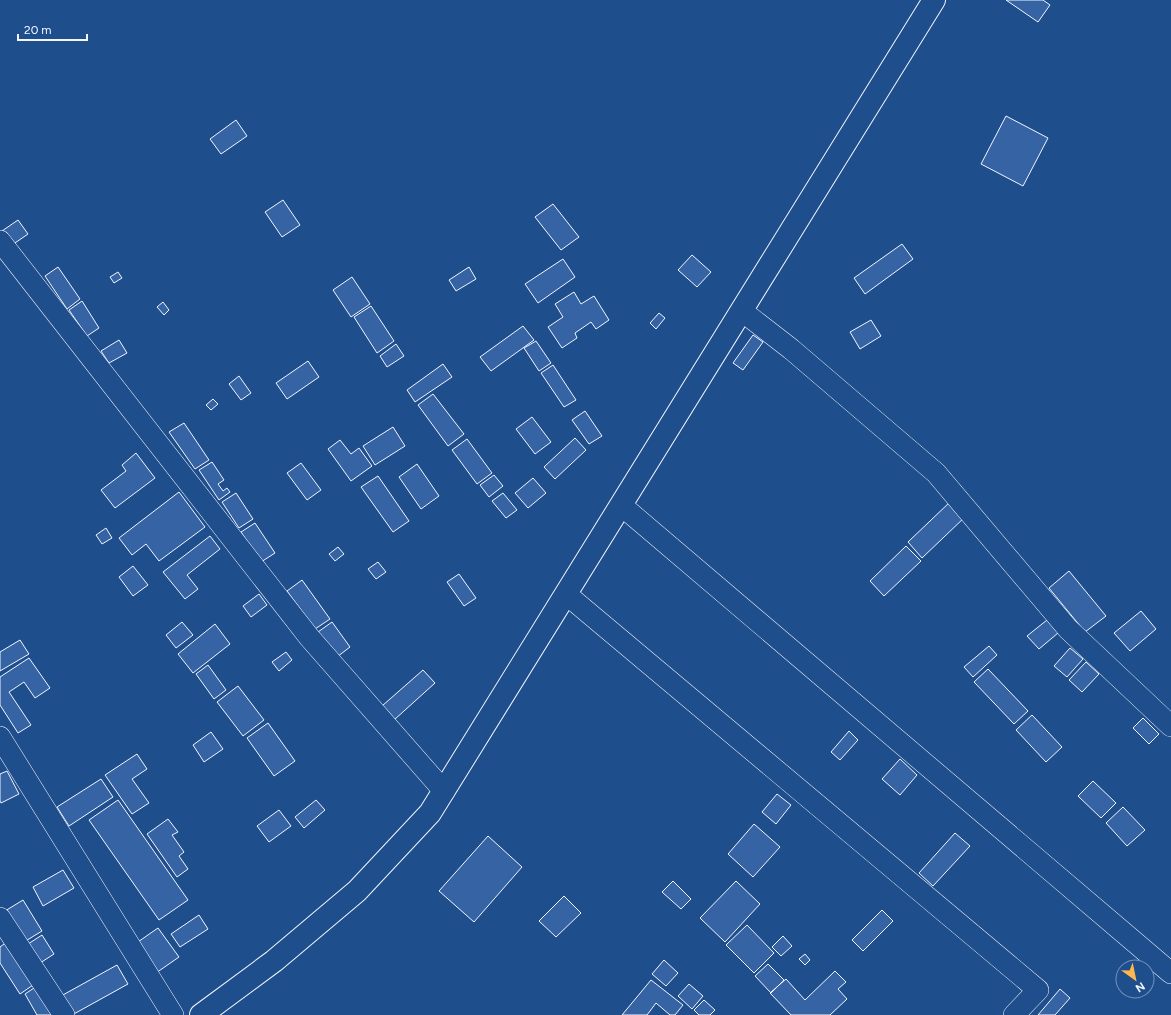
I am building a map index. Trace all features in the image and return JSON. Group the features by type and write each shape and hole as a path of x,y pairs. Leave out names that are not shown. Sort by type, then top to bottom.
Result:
{"main road":[{"path":"201,1015 274,961 357,891 430,813 934,0"}],"street":[{"path":"0,241 309,638 444,791"},
{"path":"742,311 791,350 936,473 1068,629 1171,726"},
{"path":"621,505 1171,973"},
{"path":"566,594 1038,990 1014,1015"},
{"path":"0,737 173,1015"},
{"path":"0,918 64,1015"}],"building":[{"path":"1006,0 1043,0 1050,5 1038,22"},
{"path":"1006,116 1048,138 1023,186 981,164"},
{"path":"236,120 247,136 221,154 210,139"},
{"path":"283,200 300,225 282,237 265,212"},
{"path":"553,204 579,237 561,250 535,217"},
{"path":"18,220 28,234 12,245 2,231"},
{"path":"902,244 913,259 865,294 854,278"},
{"path":"692,255 711,272 697,287 678,270"},
{"path":"563,259 575,277 538,303 525,284"},
{"path":"58,267 80,299 67,309 45,276"},
{"path":"469,267 476,279 456,291 449,280"},
{"path":"118,272 122,278 114,283 110,277"},
{"path":"352,277 370,304 351,317 333,290"},
{"path":"574,292 581,304 594,296 609,320 596,329 591,322 575,333 577,338 562,348 548,327 563,317 555,304"},
{"path":"82,301 99,328 87,336 69,310"},
{"path":"163,302 169,310 164,315 157,307"},
{"path":"371,306 394,341 377,353 354,317"},
{"path":"659,313 665,318 656,329 650,323"},
{"path":"871,320 881,336 860,349 850,332"},
{"path":"523,326 534,340 491,371 480,357"},
{"path":"753,335 763,342 743,370 733,363"},
{"path":"119,340 127,353 109,363 101,351"},
{"path":"536,341 551,363 539,371 524,348"},
{"path":"396,344 404,356 387,367 380,356"},
{"path":"308,361 319,377 287,399 276,383"},
{"path":"443,364 452,377 415,402 407,390"},
{"path":"553,365 576,400 564,407 541,373"},
{"path":"239,376 251,393 241,400 229,384"},
{"path":"433,394 464,434 448,446 418,405"},
{"path":"213,399 218,404 211,410 206,405"},
{"path":"585,411 602,436 589,444 572,420"},
{"path":"532,417 551,442 535,454 516,429"},
{"path":"184,423 209,460 195,469 169,432"},
{"path":"393,427 405,446 375,465 363,446"},
{"path":"575,438 586,450 555,479 544,467"},
{"path":"467,439 492,473 477,484 452,450"},
{"path":"340,440 351,454 359,448 372,466 351,481 328,449"},
{"path":"136,453 155,478 115,508 101,490 126,471 122,465"},
{"path":"212,462 224,480 218,484 223,491 227,488 230,492 219,500 199,470"},
{"path":"301,463 321,490 307,500 287,473"},
{"path":"417,464 439,496 421,509 399,477"},
{"path":"494,475 503,486 489,497 480,485"},
{"path":"378,476 409,521 393,532 361,487"},
{"path":"533,478 546,493 528,508 515,493"},
{"path":"179,492 205,527 159,561 146,544 132,555 119,538"},
{"path":"236,493 253,519 239,528 222,502"},
{"path":"503,493 517,510 506,518 492,501"},
{"path":"951,501 966,516 922,558 908,542"},
{"path":"255,523 275,553 261,562 241,532"},
{"path":"106,528 112,538 102,544 96,535"},
{"path":"210,536 220,549 187,575 198,589 185,599 163,572"},
{"path":"906,546 921,561 884,596 870,581"},
{"path":"338,547 344,554 335,561 329,554"},
{"path":"378,562 386,572 376,579 368,569"},
{"path":"133,566 148,585 133,596 119,577"},
{"path":"1069,571 1106,616 1085,632 1049,588"},
{"path":"459,574 476,598 464,606 447,582"},
{"path":"302,580 330,619 315,629 287,591"},
{"path":"259,594 267,605 251,617 243,606"},
{"path":"1141,611 1156,629 1130,651 1114,633"},
{"path":"1047,620 1058,633 1039,649 1027,636"},
{"path":"182,622 193,635 176,648 166,635"},
{"path":"332,622 350,647 337,657 318,632"},
{"path":"215,624 230,644 193,673 178,654"},
{"path":"20,640 29,654 0,671 0,652"},
{"path":"989,646 997,655 973,677 964,667"},
{"path":"1070,648 1083,659 1067,677 1054,666"},
{"path":"286,652 292,660 279,671 272,662"},
{"path":"29,658 50,688 35,698 24,682 9,692 31,725 18,733 0,705 0,677"},
{"path":"1086,662 1099,674 1082,692 1069,680"},
{"path":"208,665 226,690 214,699 196,674"},
{"path":"988,669 1028,711 1014,724 974,682"},
{"path":"423,670 435,683 394,720 382,706"},
{"path":"238,686 264,720 243,736 217,702"},
{"path":"1032,715 1062,747 1046,762 1016,730"},
{"path":"1143,718 1159,734 1149,744 1133,728"},
{"path":"268,723 295,761 274,776 247,738"},
{"path":"849,731 858,740 840,760 831,752"},
{"path":"211,732 223,749 204,762 193,745"},
{"path":"137,754 147,769 132,779 149,803 132,814 105,775"},
{"path":"900,759 917,775 900,795 882,779"},
{"path":"7,771 19,794 1,803 0,774"},
{"path":"101,779 113,797 69,826 57,807"},
{"path":"1093,781 1116,803 1101,818 1078,796"},
{"path":"777,794 791,805 776,824 762,812"},
{"path":"118,800 188,900 159,920 89,820"},
{"path":"316,800 325,810 304,828 295,817"},
{"path":"1123,807 1145,830 1127,846 1106,823"},
{"path":"279,810 291,826 269,842 257,826"},
{"path":"168,819 178,832 172,835 184,852 179,856 188,869 177,877 147,834"},
{"path":"754,824 780,847 753,877 728,854"},
{"path":"955,833 970,846 933,886 919,873"},
{"path":"488,836 522,867 474,922 439,891"},
{"path":"63,870 74,888 43,906 33,887"},
{"path":"673,881 691,899 681,909 662,892"},
{"path":"736,881 760,904 725,942 700,918"},
{"path":"564,896 581,913 556,937 539,921"},
{"path":"23,900 42,931 24,942 5,911"},
{"path":"882,910 893,921 863,951 852,940"},
{"path":"199,915 208,929 180,947 171,934"},
{"path":"747,925 774,953 754,973 726,945"},
{"path":"158,928 179,957 156,973 135,944"},
{"path":"42,935 54,954 37,965 25,946"},
{"path":"783,936 792,946 781,956 772,947"},
{"path":"8,941 36,983 20,994 0,963 0,947"},
{"path":"805,954 810,960 805,965 799,959"},
{"path":"664,960 678,973 666,986 652,974"},
{"path":"768,964 784,980 771,993 755,976"},
{"path":"117,965 128,984 72,1015 61,996"},
{"path":"835,971 846,982 838,989 847,999 830,1015 791,1015 770,993 786,979 805,1000"},
{"path":"651,980 683,1005 675,1015 670,1015 656,1003 647,1015 622,1015"},
{"path":"689,984 703,996 692,1009 678,996"},
{"path":"37,986 55,1015 37,1015 25,994"},
{"path":"1060,989 1070,998 1055,1015 1038,1015"},
{"path":"704,1000 715,1010 710,1015 699,1015 694,1010"}]}
